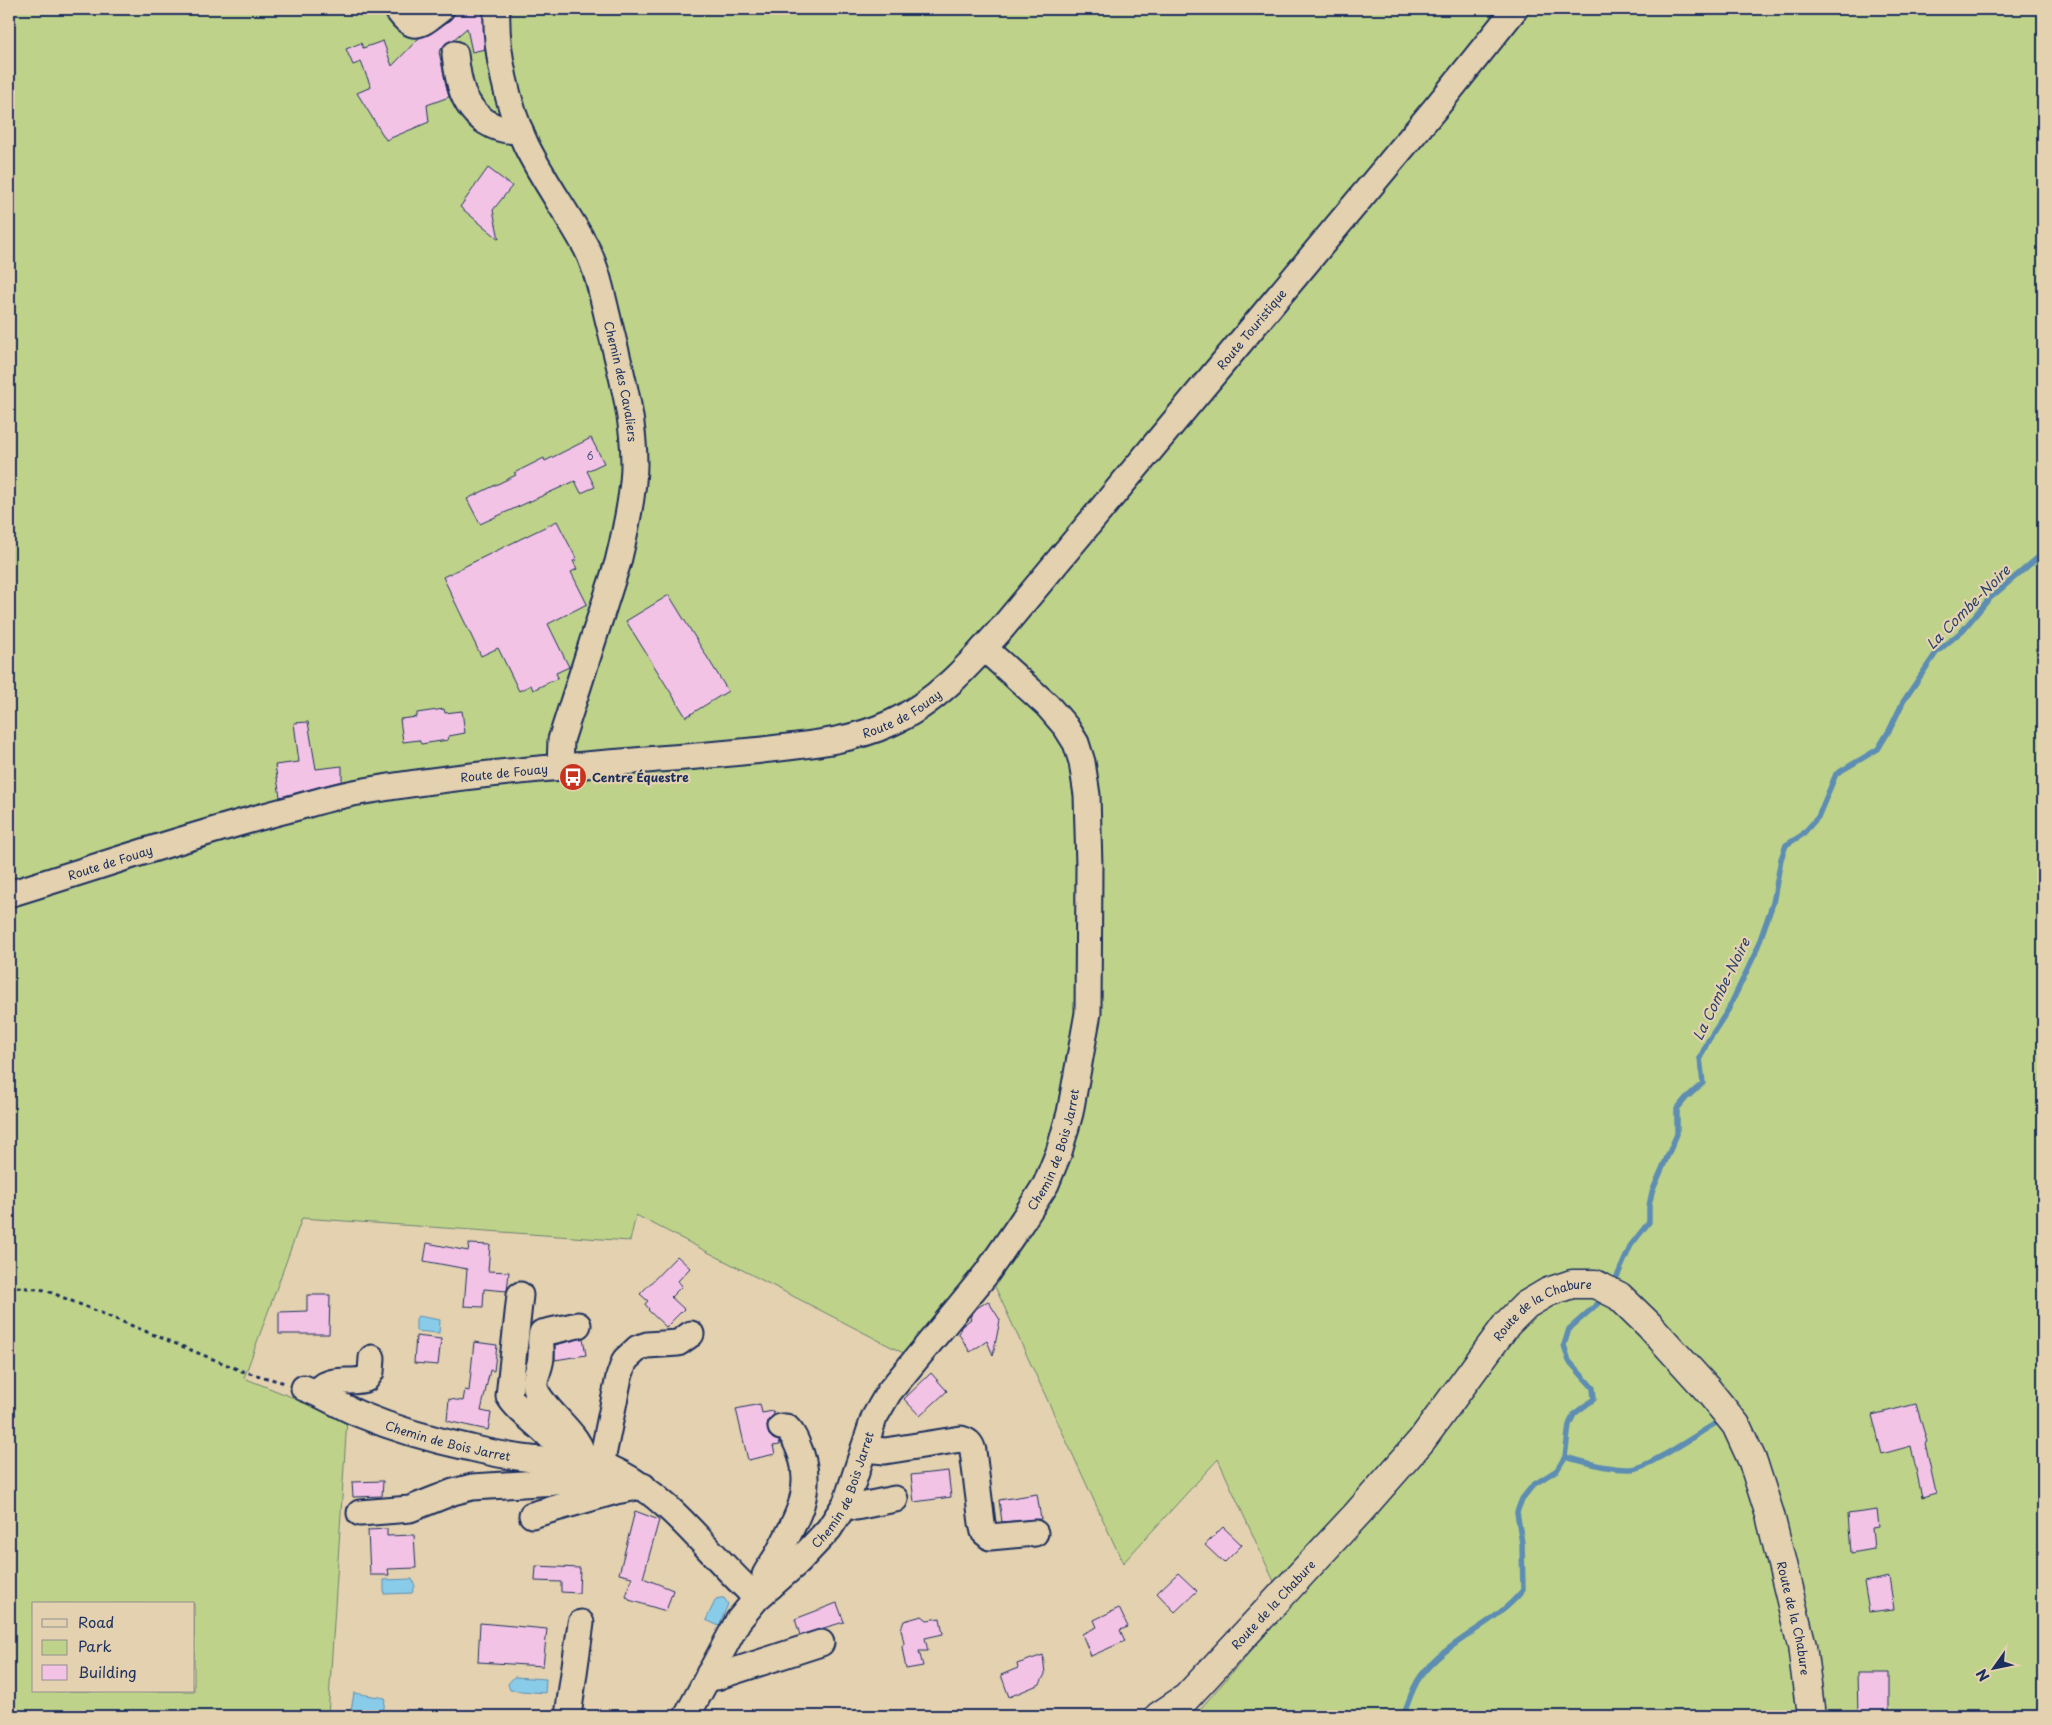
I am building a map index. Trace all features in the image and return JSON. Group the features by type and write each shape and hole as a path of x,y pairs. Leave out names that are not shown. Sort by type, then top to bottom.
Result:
{"main road":[{"name":"Route de la Chabure","path":"1159,1716 1186,1698 1357,1514 1421,1441 1508,1324 1526,1305 1548,1292 1572,1284 1595,1284 1619,1296 1650,1326 1701,1382 1736,1425 1754,1462 1770,1515 1802,1646 1811,1716"}],"street":[{"path":"397,9 407,22 414,25 422,23 441,9"},
{"name":"Chemin des Cavaliers","path":"498,9 501,55 508,89 520,130 538,167 591,257 599,282 630,414 634,465 625,533 618,562 561,740 560,767"},
{"name":"Route Touristique","path":"984,648 1425,120 1515,9"},
{"path":"455,54 458,80 465,100 471,110 493,126 508,131 520,130"},
{"name":"Route de Fouay","path":"9,894 242,822 355,793 423,782 560,767 734,754 803,746 863,734 892,722 918,708 966,667 984,648"},
{"name":"Chemin de Bois Jarret","path":"686,1716 738,1621 764,1592 798,1562 829,1529 846,1503 874,1418 889,1392 986,1274 1023,1220 1046,1184 1059,1152 1070,1113 1088,1013 1090,866 1088,795 1082,762 1076,743 1066,727 1047,705 984,648"},
{"path":"360,1513 410,1509 453,1492 472,1488 589,1480 606,1474 560,1447 517,1407 509,1396 520,1295"},
{"path":"578,1325 542,1333 540,1338 542,1355 536,1376 535,1388 541,1400 577,1443 589,1463"},
{"path":"589,1463 625,1360 638,1348 647,1345 678,1343 691,1334"},
{"path":"311,1391 326,1383 348,1383 366,1379 371,1372 372,1358"},
{"name":"Chemin de Bois Jarret","path":"311,1391 358,1414 410,1433 517,1457 589,1463 642,1486 662,1502 738,1580 764,1592"},
{"path":"764,1592 765,1576 793,1525 804,1498 806,1484 805,1468 797,1442 786,1427 781,1427"},
{"path":"864,1448 885,1451 960,1439 967,1441 971,1444 973,1451 984,1532 990,1538 1035,1533"},
{"path":"532,1515 616,1491 642,1486"},
{"path":"846,1503 856,1507 895,1499"},
{"path":"568,1716 581,1623"},
{"path":"709,1674 716,1677 821,1643"}],"path":[{"path":"9,1286 45,1290 242,1371 311,1391"}],"green space":[{"path":"9,9 2043,9 2043,1716 1194,1716 1287,1610 1218,1459 1123,1563 984,1263 907,1355 636,1215 630,1241 302,1218 244,1378 347,1419 328,1716 9,1716"}],"water":[{"path":"418,1316 440,1320 439,1333 416,1331 416,1319"},
{"path":"412,1579 415,1586 412,1593 384,1594 384,1580"},
{"path":"724,1598 728,1604 719,1626 706,1620 716,1599"},
{"path":"514,1677 546,1679 545,1693 510,1690 508,1684"},
{"path":"354,1693 385,1698 383,1716 351,1711"}],"building":[{"path":"455,9 483,9 485,49 472,52 467,28 453,40 446,43 439,52 449,97 427,105 429,122 386,140 357,93 371,87 361,62 353,65 346,49 361,43 363,48 383,41 392,66 419,38 430,34 450,20 454,15"},
{"path":"488,168 512,186 493,210 499,239 460,207"},
{"path":"591,438 604,463 587,471 595,487 581,493 575,481 480,524 467,499 516,475 514,473 544,458 545,461"},
{"path":"557,521 577,560 573,561 577,569 571,572 587,604 548,624 569,667 556,673 558,678 533,690 531,685 519,691 498,648 481,656 443,577"},
{"path":"669,595 728,691 686,717 626,621"},
{"path":"444,709 445,713 462,711 465,733 449,736 448,740 421,744 419,740 403,742 400,719 417,717 417,713"},
{"path":"308,722 316,769 342,766 342,781 280,797 275,765 299,762 294,723"},
{"path":"427,1243 468,1251 469,1244 490,1245 488,1271 509,1272 507,1291 484,1289 483,1307 464,1306 467,1269 424,1261"},
{"path":"677,1256 690,1268 678,1281 682,1286 671,1297 684,1309 666,1327 648,1310 645,1304 648,1301 640,1294"},
{"path":"307,1295 330,1295 329,1334 279,1334 279,1312 307,1311"},
{"path":"988,1301 1000,1320 993,1355 987,1341 970,1352 959,1334 961,1327 971,1319 970,1317 977,1308"},
{"path":"416,1336 441,1339 438,1365 414,1363"},
{"path":"583,1338 586,1355 555,1360 555,1345"},
{"path":"474,1342 497,1345 494,1371 490,1370 481,1411 491,1413 488,1430 447,1421 449,1399 463,1401 465,1390 469,1391"},
{"path":"931,1373 947,1391 920,1416 904,1399"},
{"path":"760,1404 762,1413 773,1411 774,1415 768,1420 767,1427 769,1435 779,1441 780,1445 773,1446 775,1454 748,1460 736,1409"},
{"path":"1916,1404 1927,1442 1925,1443 1936,1493 1922,1497 1911,1446 1882,1454 1872,1415"},
{"path":"948,1471 951,1497 914,1502 911,1475"},
{"path":"383,1481 382,1496 353,1497 352,1482"},
{"path":"1037,1494 1041,1519 1002,1522 999,1500"},
{"path":"1877,1510 1879,1527 1872,1528 1874,1549 1851,1553 1848,1514"},
{"path":"635,1511 659,1520 643,1578 673,1590 666,1611 629,1600 626,1597 632,1577 619,1574"},
{"path":"1223,1527 1242,1545 1224,1563 1205,1545"},
{"path":"387,1529 387,1536 414,1535 416,1568 388,1569 389,1575 370,1575 368,1530"},
{"path":"536,1566 580,1568 579,1593 561,1592 561,1582 535,1581"},
{"path":"1178,1573 1197,1591 1175,1612 1157,1593"},
{"path":"1889,1577 1894,1609 1869,1612 1864,1582"},
{"path":"837,1603 844,1622 800,1635 795,1619"},
{"path":"1119,1608 1128,1627 1120,1630 1125,1641 1091,1656 1082,1634 1097,1627 1094,1620"},
{"path":"922,1616 927,1620 940,1618 943,1634 925,1638 928,1651 919,1651 923,1666 906,1669 901,1629 904,1621"},
{"path":"480,1623 547,1629 543,1666 478,1662"},
{"path":"1043,1655 1045,1674 1040,1684 1009,1697 1001,1675 1018,1668 1017,1664"},
{"path":"1857,1673 1889,1673 1889,1715 1858,1715"}],"waterway":[{"name":"La Combe-Noire","path":"1616,1279 1631,1245 1649,1222 1649,1206 1652,1192 1677,1134 1677,1109 1703,1083 1700,1058 1708,1041 1728,1010 1755,954 1773,903 1781,859 1786,845 1802,835 1818,817 1836,774 1878,749 1903,702 1936,653 1963,630 1988,600 2043,553"},
{"name":"La Combe-Noire","path":"1403,1716 1417,1681 1431,1664 1443,1653 1498,1614 1523,1590 1522,1543 1517,1512 1522,1499 1533,1485 1557,1470 1565,1457 1569,1425 1574,1414 1594,1399 1593,1388 1569,1361 1564,1345 1569,1329 1603,1299"},
{"path":"1565,1457 1606,1467 1631,1469 1661,1457 1716,1423"}],"place":[{"name":"Centre Équestre","path":"573,777"}]}
